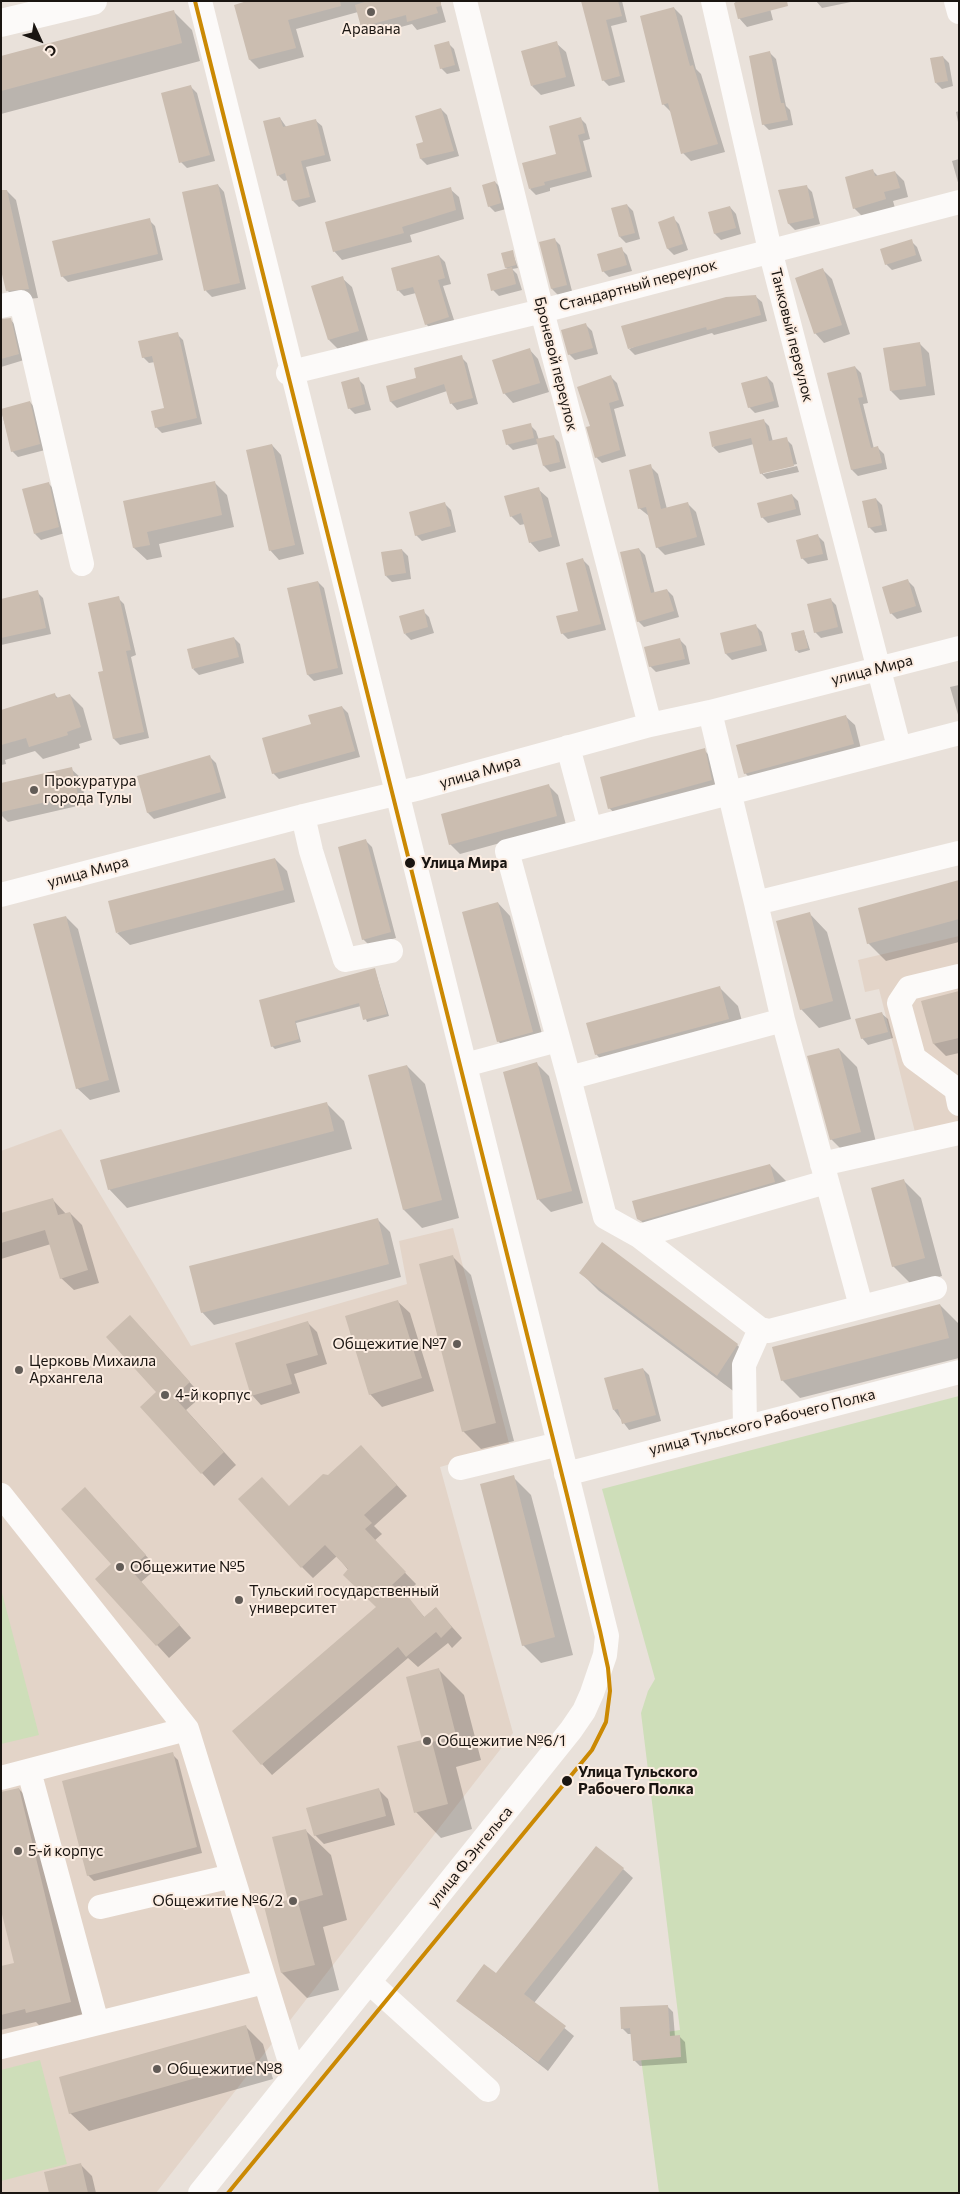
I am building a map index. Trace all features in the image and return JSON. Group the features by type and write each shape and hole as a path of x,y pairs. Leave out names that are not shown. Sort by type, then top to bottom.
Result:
{"main road":[{"path":"1,23 93,1"}],"street":[{"name":"улица Ф.Энгельса","path":"200,1 291,373 398,794 607,1636 606,1655 584,1711 553,1753 200,2193"},
{"name":"Броневой переулок","path":"465,1 542,311 650,725"},
{"name":"Танковый переулок","path":"713,1 770,250 899,747"},
{"path":"956,1 959,12"},
{"name":"Стандартный переулок","path":"291,373 542,311 959,202"},
{"path":"1,306 21,302 82,564"},
{"name":"улица Мира","path":"1,895 304,816 398,794 650,725 710,712 959,648"},
{"path":"710,712 731,794 783,1020 861,1306"},
{"path":"935,1288 769,1330 760,1329 639,1236 605,1217 507,851 731,794 959,732"},
{"path":"568,747 590,829"},
{"path":"304,816 311,851 346,960 391,951"},
{"path":"756,903 959,853"},
{"path":"959,976 909,988 899,1003 914,1058 956,1089 959,1104"},
{"path":"569,1078 783,1020"},
{"path":"465,1065 558,1040"},
{"path":"639,1236 824,1173 959,1133"},
{"path":"745,1427 744,1365 760,1329"},
{"name":"улица Тульского Рабочего Полка","path":"566,1474 959,1372"},
{"path":"460,1468 559,1444"},
{"path":"1,1495 187,1729 294,2076"},
{"path":"1,1778 187,1729"},
{"path":"29,1771 97,2023"},
{"path":"100,1907 232,1876"},
{"path":"1,2047 264,1982"},
{"path":"369,1982 488,2090"}],"shaded area":[{"path":"959,936 959,1128 917,1140 879,989 865,992 858,960"},
{"name":"Тульский государственный университет","path":"61,1129 191,1346 407,1284 399,1241 453,1228 510,1447 440,1467 513,1733 156,2193 1,2193 1,1151"}],"green space":[{"path":"959,1396 959,2193 659,2193 638,2036 680,2030 641,1713 648,1691 655,1679 602,1489"},
{"path":"1,1589 39,1735 1,1744"},
{"path":"40,2060 67,2164 1,2181 1,2070"}],"building":[{"path":"247,1 340,1 341,6 288,20 296,48 249,60 234,5"},
{"path":"368,1 441,1 441,6 436,7 438,13 407,22 406,15 361,27 355,5"},
{"path":"581,1 618,1 622,16 606,20 620,76 602,81"},
{"path":"741,1 787,1 788,6 738,19 734,3"},
{"path":"674,7 690,66 693,65 718,144 681,154 668,103 662,105 640,16"},
{"path":"174,10 182,43 1,91 1,56"},
{"path":"449,41 455,65 440,69 434,45"},
{"path":"557,41 566,77 531,86 521,51"},
{"path":"770,51 781,103 784,103 788,120 762,125 749,56"},
{"path":"943,56 948,81 935,83 930,58"},
{"path":"191,85 210,155 179,163 161,93"},
{"path":"441,108 454,151 420,159 416,144 423,142 415,116"},
{"path":"280,117 283,127 316,119 325,155 301,161 310,197 292,201 285,173 277,176 263,121"},
{"path":"581,117 585,133 578,135 587,171 544,182 545,185 529,189 522,163 556,154 549,126"},
{"path":"873,169 875,176 895,171 900,188 884,192 886,199 853,209 845,177"},
{"path":"495,181 501,203 488,207 482,185"},
{"path":"218,184 240,283 204,291 182,192"},
{"path":"807,185 814,218 788,224 778,190"},
{"path":"451,187 456,210 402,227 404,233 333,252 325,222"},
{"path":"1,190 7,190 29,289 6,291 1,270"},
{"path":"627,204 635,233 619,237 611,208"},
{"path":"730,206 736,228 714,234 708,212"},
{"path":"674,216 683,244 667,249 658,222"},
{"path":"150,218 158,254 61,277 52,241"},
{"path":"555,238 567,285 551,289 539,242"},
{"path":"912,239 916,255 885,265 880,249"},
{"path":"622,247 627,265 602,272 597,254"},
{"path":"513,250 516,265 505,268 501,253"},
{"path":"439,255 445,278 438,280 449,317 425,325 413,287 397,291 391,268"},
{"path":"512,267 516,284 491,291 487,274"},
{"path":"823,268 842,325 814,334 795,278"},
{"path":"343,276 359,331 328,340 311,286"},
{"path":"756,295 761,315 707,330 706,327 628,349 621,326 726,297"},
{"path":"11,318 19,354 1,359 1,319"},
{"path":"586,323 593,348 568,355 561,330"},
{"path":"178,332 197,418 155,428 151,411 164,408 152,356 142,358 138,341"},
{"path":"920,342 926,386 890,391 883,348"},
{"path":"530,348 540,383 503,394 492,360"},
{"path":"462,355 473,398 450,404 444,384 390,402 386,386 416,378 414,368"},
{"path":"855,366 863,397 858,398 871,448 878,446 882,463 851,470 827,373"},
{"path":"611,375 619,400 609,403 620,450 595,458 586,427 590,426 577,387"},
{"path":"767,376 774,401 748,408 741,383"},
{"path":"359,377 365,404 348,409 341,382"},
{"path":"30,401 40,444 11,452 1,409"},
{"path":"764,419 769,441 787,437 794,466 760,474 751,438 712,447 709,432"},
{"path":"531,423 534,438 506,445 502,430"},
{"path":"554,435 560,462 543,466 536,439"},
{"path":"272,444 295,545 269,551 246,450"},
{"path":"651,464 661,509 688,502 697,537 656,548 646,507 638,509 629,470"},
{"path":"215,481 222,515 147,532 150,545 133,548 123,501"},
{"path":"49,482 59,527 34,534 22,489"},
{"path":"539,487 552,537 529,543 521,513 510,517 504,496"},
{"path":"792,494 796,509 761,518 757,503"},
{"path":"876,498 882,525 868,528 862,501"},
{"path":"445,502 451,526 415,536 409,512"},
{"path":"818,534 823,554 801,559 796,540"},
{"path":"639,548 651,593 667,589 674,611 637,622 620,552"},
{"path":"402,549 406,573 385,576 381,552"},
{"path":"583,558 601,624 561,634 556,616 578,611 566,563"},
{"path":"908,579 916,606 890,614 882,587"},
{"path":"318,581 338,668 307,675 287,588"},
{"path":"38,590 46,628 1,638 1,599"},
{"path":"119,596 131,650 126,651 144,732 113,739 98,672 103,671 88,603"},
{"path":"831,598 838,627 814,633 807,604"},
{"path":"424,609 428,627 404,634 399,616"},
{"path":"756,624 762,645 725,654 720,633"},
{"path":"804,630 808,648 795,651 791,633"},
{"path":"234,637 239,657 192,669 187,649"},
{"path":"680,638 685,659 649,667 644,647"},
{"path":"55,693 56,698 70,694 81,727 67,732 68,735 29,747 26,738 1,745 1,710"},
{"path":"342,706 355,751 272,774 262,738 311,724 308,715"},
{"path":"846,715 854,744 744,774 736,745"},
{"path":"705,748 712,780 608,809 600,777"},
{"path":"210,755 221,792 147,813 137,776"},
{"path":"72,767 78,795 1,812 1,783"},
{"path":"549,784 557,816 449,845 441,814"},
{"path":"366,839 391,932 362,940 338,847"},
{"path":"275,858 284,890 116,933 108,901"},
{"path":"959,880 959,919 867,944 858,908"},
{"path":"498,902 533,1032 497,1042 462,912"},
{"path":"810,912 833,1001 800,1010 776,921"},
{"path":"66,916 109,1080 76,1089 33,924"},
{"path":"375,968 387,1014 363,1020 359,1003 295,1021 299,1039 271,1047 259,1000"},
{"path":"720,986 729,1019 595,1055 586,1023"},
{"path":"959,991 959,1038 933,1044 921,1001"},
{"path":"882,1012 888,1032 861,1039 855,1019"},
{"path":"839,1048 861,1132 830,1140 807,1056"},
{"path":"537,1062 572,1191 537,1200 503,1072"},
{"path":"407,1065 442,1200 403,1210 368,1075"},
{"path":"327,1102 334,1131 108,1190 100,1160"},
{"path":"770,1164 775,1182 641,1221 637,1219 632,1201"},
{"path":"904,1179 925,1258 892,1267 871,1188"},
{"path":"53,1198 58,1215 70,1212 88,1270 60,1279 45,1230 1,1243 1,1213"},
{"path":"378,1218 389,1264 201,1313 189,1266"},
{"path":"602,1242 738,1344 717,1376 579,1273"},
{"name":"Общежитие №7","path":"453,1255 496,1423 462,1432 419,1264"},
{"path":"398,1300 422,1378 369,1395 345,1316"},
{"path":"940,1304 949,1338 781,1381 772,1347"},
{"name":"4-й корпус","path":"130,1315 190,1382 174,1397 224,1452 201,1474 140,1407 156,1392 106,1337"},
{"path":"308,1321 318,1355 286,1364 292,1384 251,1396 235,1343"},
{"path":"643,1368 656,1415 622,1424 618,1409 613,1410 604,1378"},
{"path":"361,1445 397,1485 364,1515 372,1523 365,1529 406,1572 392,1585 402,1589 424,1617 436,1607 452,1627 441,1638 436,1632 406,1657 398,1647 261,1765 232,1731 376,1607 343,1575 348,1569 325,1545 301,1568 238,1499 262,1477 289,1506 323,1474 328,1475"},
{"path":"514,1475 555,1637 522,1646 480,1484"},
{"name":"Общежитие №5","path":"85,1487 146,1555 130,1569 180,1625 156,1646 95,1579 111,1564 61,1509"},
{"name":"Общежитие №6/1","path":"439,1668 456,1735 432,1742 448,1804 414,1813 397,1746 422,1740 406,1677"},
{"path":"173,1752 197,1847 87,1876 62,1781"},
{"name":"5-й корпус","path":"19,1788 71,2002 26,2013 25,2009 1,2015 1,1966 14,1963 1,1910 1,1792"},
{"path":"379,1788 386,1816 314,1836 306,1808"},
{"name":"Общежитие №6/2","path":"306,1829 323,1895 298,1902 315,1965 281,1973 264,1906 288,1900 272,1837"},
{"path":"596,1846 624,1868 524,1994 566,2026 538,2062 456,2001 484,1964 496,1973"},
{"path":"668,2005 670,2036 680,2035 681,2057 633,2061 630,2028 621,2029 620,2007"},
{"name":"Общежитие №8","path":"246,2025 256,2061 69,2114 59,2077"},
{"path":"81,2163 88,2193 49,2193 44,2172"}],"transit line":[{"path":"195,1 567,1495 600,1631 608,1668 610,1691 606,1722 592,1750 228,2193"}],"place":[{"name":"Аравана","path":"371,12"},
{"name":"Прокуратура города Тулы","path":"34,790"},
{"name":"Улица Мира","path":"410,863"},
{"name":"Общежитие №7","path":"457,1344"},
{"name":"Церковь Михаила Архангела","path":"19,1370"},
{"name":"4-й корпус","path":"165,1395"},
{"name":"Общежитие №5","path":"120,1567"},
{"name":"Тульский государственный университет","path":"239,1600"},
{"name":"Общежитие №6/1","path":"427,1741"},
{"name":"Улица Тульского Рабочего Полка","path":"567,1781"},
{"name":"5-й корпус","path":"18,1851"},
{"name":"Общежитие №6/2","path":"293,1901"},
{"name":"Общежитие №8","path":"157,2069"}]}
